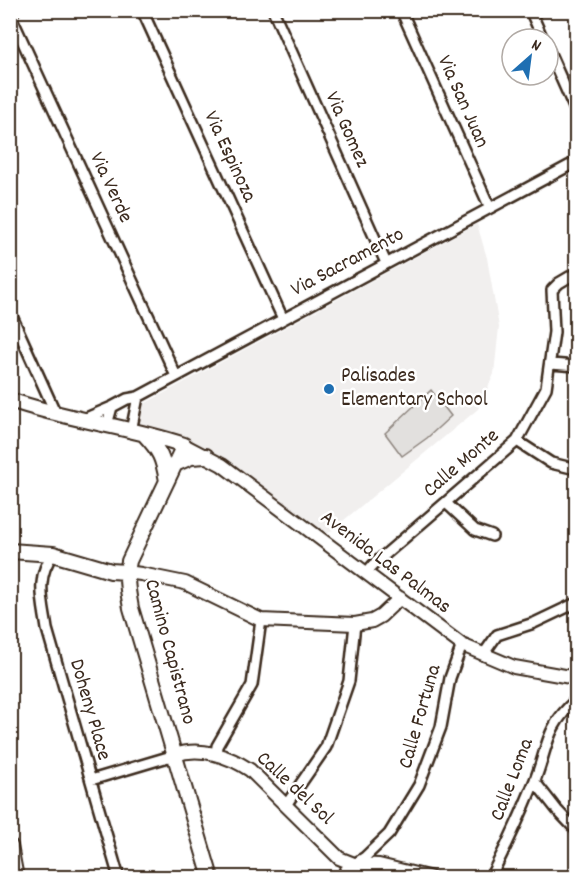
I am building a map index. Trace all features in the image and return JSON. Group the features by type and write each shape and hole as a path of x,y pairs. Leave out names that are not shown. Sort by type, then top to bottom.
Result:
{"main road":[{"path":"10,400 56,414 138,432 184,445"},
{"path":"138,432 158,448 163,459 167,481"},
{"name":"Camino Capistrano","path":"184,445 129,561 126,585 211,878"},
{"path":"176,464 190,457 206,456"},
{"path":"10,551 53,554 111,571 126,572"},
{"path":"10,846 16,878"}],"street":[{"name":"Via Espinoza","path":"142,10 283,319"},
{"name":"Via Gomez","path":"273,10 386,263"},
{"name":"Via San Juan","path":"401,10 490,208"},
{"path":"530,10 538,27"},
{"name":"Via Verde","path":"12,12 176,376"},
{"path":"560,76 576,112"},
{"name":"Via Sacramento","path":"83,420 100,414 127,399 138,397 576,162"},
{"name":"Calle Monte","path":"366,573 518,441 546,388 554,332 552,290 560,282 576,273"},
{"path":"10,312 56,414"},
{"path":"551,364 576,366"},
{"path":"138,397 138,432"},
{"path":"107,425 112,407"},
{"path":"518,441 551,463 576,469"},
{"name":"Avenida Las Palmas","path":"184,445 222,465 462,645 514,667 576,678"},
{"path":"446,503 475,530 492,536"},
{"name":"Doheny Place","path":"53,554 42,573 46,629 118,878"},
{"path":"126,572 185,584 261,620 355,624 381,616 400,598"},
{"path":"483,655 496,635 534,623 576,603"},
{"path":"216,754 217,746 252,685 261,620"},
{"path":"286,805 326,747 349,681 355,624"},
{"name":"Calle Fortuna","path":"342,878 345,870 365,857 389,834 419,785 441,727 450,678 462,645"},
{"name":"Calle Loma","path":"490,878 535,782 550,734 563,713 576,700"},
{"name":"Calle del Sol","path":"91,780 183,752 216,754 250,771 339,858 354,864 379,865 432,878"},
{"path":"535,782 576,830"}],"shaded area":[{"name":"Palisades Elementary School","path":"477,224 487,258 499,327 494,374 478,409 326,535 229,466 153,433 138,421 142,405"},
{"path":"431,390 451,416 427,438 402,456 385,433"}],"place":[{"name":"Palisades Elementary School","path":"329,389"}]}
